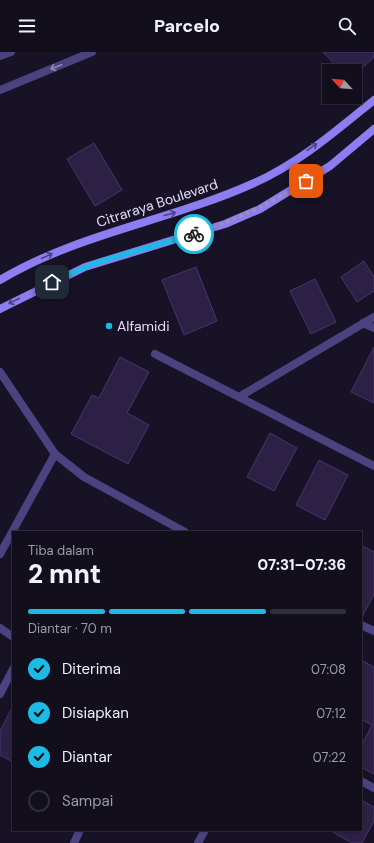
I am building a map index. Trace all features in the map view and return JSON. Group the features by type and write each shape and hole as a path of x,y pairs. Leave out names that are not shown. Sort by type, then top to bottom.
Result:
{"main road":[{"name":"Citraraya Boulevard","path":"0,280 65,247 115,230 184,211 253,184 299,156 342,126 374,100"},
{"path":"0,309 85,267 219,226 260,209 330,166 374,129"}],"street":[{"path":"0,56 11,52"},
{"path":"0,90 92,52"},
{"path":"239,397 374,317"},
{"path":"363,323 374,328"},
{"path":"155,354 374,466"},
{"path":"0,372 55,454 84,478 183,531"},
{"path":"13,531 55,454"},
{"path":"0,554 12,532"},
{"path":"362,625 374,631"},
{"path":"0,628 12,636"},
{"path":"0,694 12,672"},
{"path":"362,782 374,788"},
{"path":"74,843 80,831"},
{"path":"198,843 204,831"}],"building":[{"path":"323,52 374,52 374,57 362,68 362,64 334,64"},
{"path":"94,143 122,190 95,206 67,159"},
{"path":"364,261 374,277 374,291 357,302 341,277"},
{"path":"196,267 217,321 184,335 162,280"},
{"path":"315,279 336,322 311,334 290,291"},
{"path":"374,347 374,403 351,392"},
{"path":"120,357 149,372 127,413 149,425 128,464 71,434 92,395 99,398"},
{"path":"270,433 297,448 274,491 247,477"},
{"path":"319,460 348,475 325,520 296,505"},
{"path":"362,546 374,552 374,594 362,617"},
{"path":"362,661 374,667 374,774 362,768 362,744 372,725 362,720"},
{"path":"12,708 12,761 0,755 0,731"},
{"path":"362,801 374,807 374,821 362,843 352,843 331,831 362,831"}],"way so far":[{"path":"194,234 225,224 260,209 306,181"}],"place":[{"name":"Alfamidi","path":"109,326"}],"route":[{"path":"52,282 95,263 194,234"}]}
